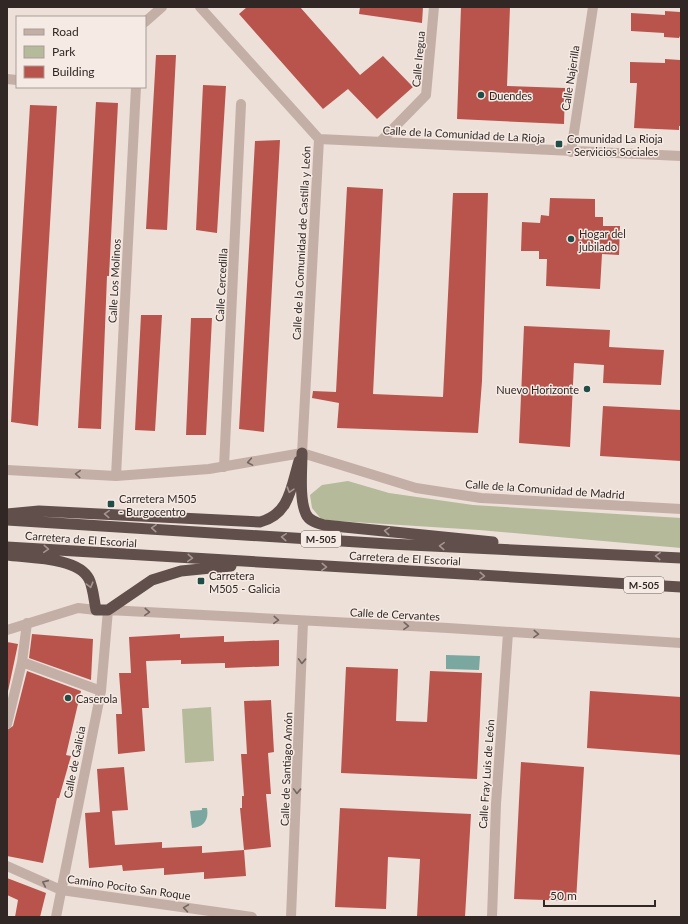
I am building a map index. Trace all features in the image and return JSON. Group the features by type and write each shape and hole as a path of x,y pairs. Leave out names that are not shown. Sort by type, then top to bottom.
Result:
{"highway":[{"path":"7,514 39,511 260,522 270,520 279,513 286,502 302,453"},
{"name":"M-505","path":"302,453 302,499 306,514 314,522 324,525 634,555"},
{"name":"Carretera de El Escorial","path":"7,520 389,544 681,558"},
{"name":"Carretera de El Escorial","path":"7,547 681,587"},
{"path":"7,555 66,562 79,568 89,579 96,610 108,610"},
{"name":"M-505","path":"108,610 152,580 181,571 258,563"}],"street":[{"path":"146,21 162,7"},
{"name":"Calle de la Comunidad de Castilla y León","path":"200,7 319,139 302,453"},
{"name":"Calle Iregua","path":"380,142 426,95 434,7"},
{"name":"Calle Najerilla","path":"571,152 593,7"},
{"name":"Calle Los Molinos","path":"116,476 136,88"},
{"name":"Calle Cercedilla","path":"224,467 241,104"},
{"name":"Calle de la Comunidad de La Rioja","path":"319,139 681,156"},
{"name":"Calle de la Comunidad de Madrid","path":"7,470 116,476 224,467 302,453 416,488 480,498 681,509"},
{"path":"7,630 78,608 96,610"},
{"name":"Calle de Cervantes","path":"108,610 681,643"},
{"name":"Calle de Galicia","path":"56,917 101,691 108,610"},
{"name":"Calle de Santiago Amón","path":"291,917 303,622"},
{"path":"7,724 22,662 27,623"},
{"name":"Calle Fray Luis de León","path":"492,917 496,804 508,632"},
{"path":"22,662 101,691"},
{"name":"Camino Pocito San Roque","path":"7,866 61,890 252,917"}],"green space":[{"path":"348,481 389,493 473,505 681,518 681,548 479,530 322,520 312,508 310,495 322,485"},
{"path":"211,707 214,761 185,763 182,709"}],"water":[{"path":"446,655 480,656 479,670 446,669"},
{"path":"202,808 207,808 205,822 200,826 192,828 190,811 202,810"}],"building":[{"path":"247,7 300,7 360,75 383,56 413,87 377,119 348,89 323,109 239,14"},
{"path":"360,7 423,7 422,23 359,14"},
{"path":"461,7 510,7 507,86 565,88 564,124 457,119"},
{"path":"665,11 680,12 681,34 679,38 664,37 664,33 631,31 631,13 665,15"},
{"path":"156,55 176,55 167,230 146,229"},
{"path":"665,59 680,60 681,126 679,126 679,130 634,128 637,83 630,83 630,62 665,63"},
{"path":"203,85 226,86 217,233 196,230"},
{"path":"96,102 118,103 109,276 107,276 101,429 78,428"},
{"path":"30,105 57,106 38,426 11,422"},
{"path":"280,140 264,432 239,429 255,141"},
{"path":"347,187 383,189 373,394 443,397 453,193 488,193 482,381 478,433 337,428 339,403 312,398 313,391 336,392"},
{"name":"Hogar del jubilado","path":"550,198 595,199 595,217 603,217 603,226 620,226 619,255 602,254 600,289 546,286 547,259 539,259 539,251 521,251 522,222 540,223 541,215 549,216"},
{"path":"141,315 162,315 155,431 135,430"},
{"path":"191,318 212,318 206,435 186,435"},
{"path":"524,326 610,330 609,347 664,350 661,385 603,383 604,365 574,363 570,447 519,443"},
{"path":"603,406 681,410 681,461 600,456"},
{"path":"32,634 93,639 91,680 29,658"},
{"path":"180,634 180,638 224,636 224,642 279,640 279,666 225,668 225,663 181,664 181,660 146,661 149,708 142,708 145,751 118,754 116,714 122,714 119,673 131,673 129,637"},
{"path":"7,642 18,644 7,696"},
{"path":"346,667 398,669 396,721 427,722 430,671 482,673 477,779 341,773"},
{"path":"27,671 81,691 66,755 71,756 59,798 57,798 43,863 7,856 7,730 13,726"},
{"path":"590,691 681,697 681,755 587,748"},
{"path":"271,700 274,752 268,753 271,794 266,794 271,847 244,850 240,808 242,808 242,796 244,796 241,754 247,754 244,701"},
{"path":"521,762 584,767 576,901 514,899"},
{"path":"124,767 128,810 112,811 115,845 162,842 162,848 202,846 202,853 244,850 246,876 204,879 204,872 164,875 164,868 123,871 122,865 89,868 85,813 100,812 97,769"},
{"path":"340,808 471,814 465,917 417,917 420,859 388,857 386,909 335,907"},
{"path":"7,878 46,893 40,917 15,917 18,900 7,895"}],"place":[{"name":"Duendes","path":"481,95"},
{"name":"Comunidad La Rioja - Servicios Sociales","path":"559,144"},
{"name":"Hogar del jubilado","path":"571,239"},
{"name":"Nuevo Horizonte","path":"587,389"},
{"name":"Carretera M505 - Burgocentro","path":"111,504"},
{"name":"Carretera M505 - Galicia","path":"201,581"},
{"name":"Caserola","path":"68,698"}]}
